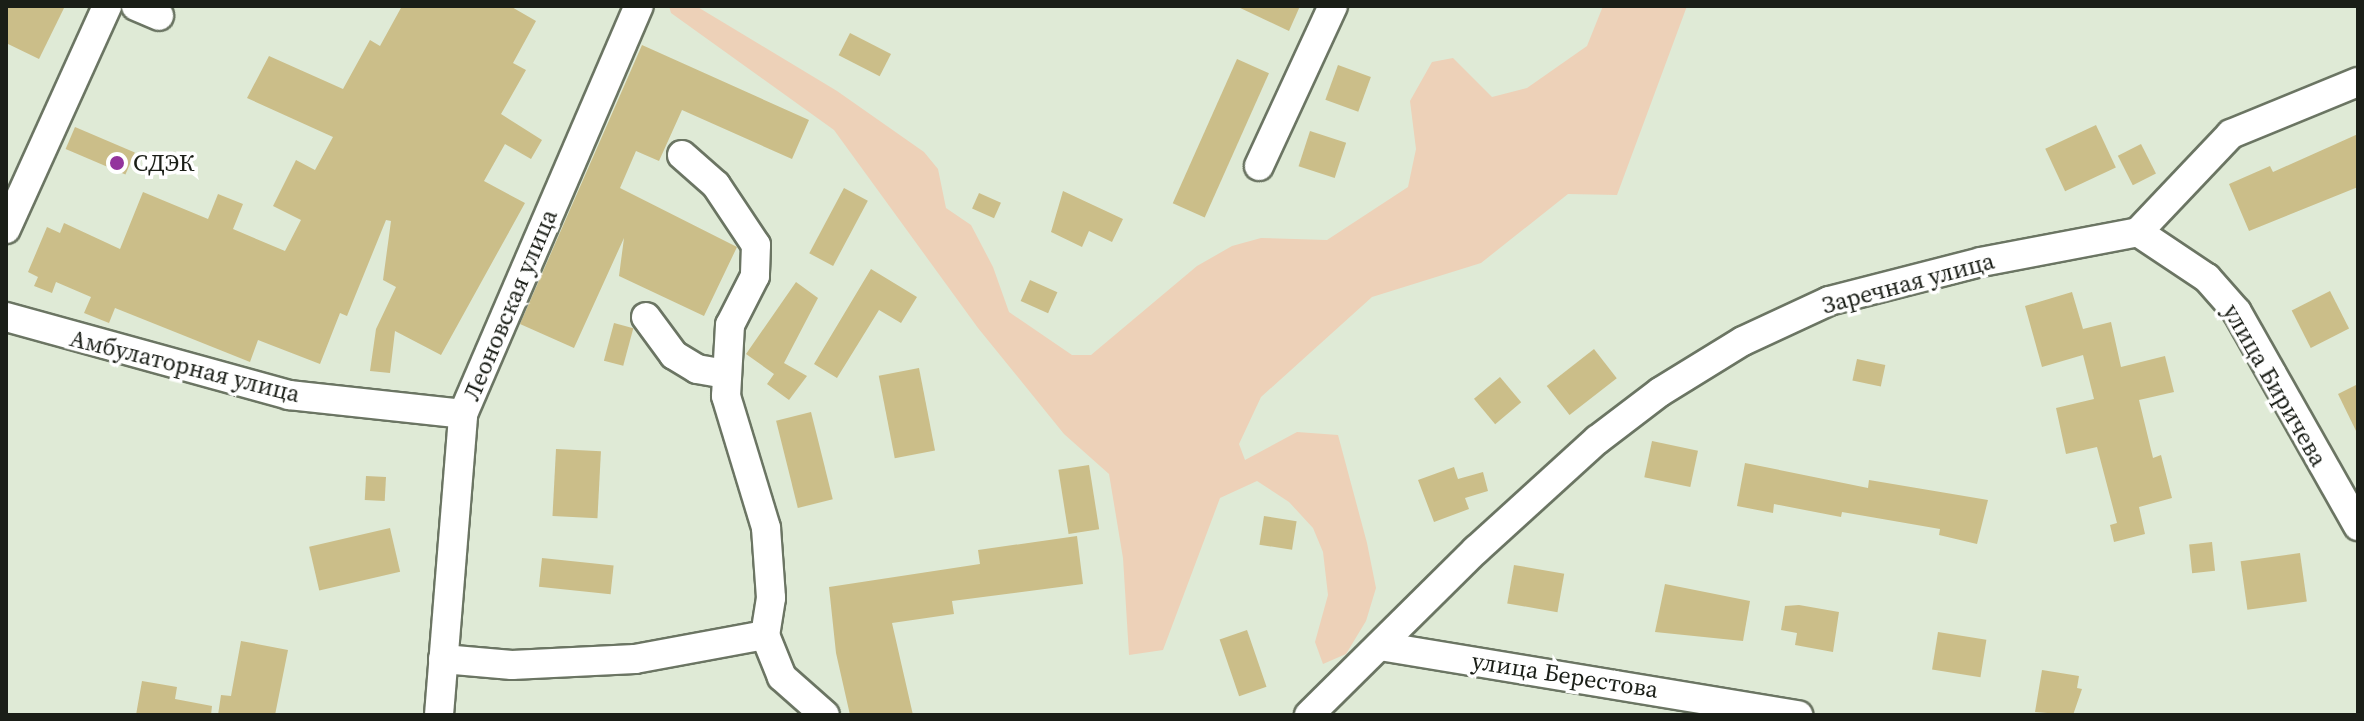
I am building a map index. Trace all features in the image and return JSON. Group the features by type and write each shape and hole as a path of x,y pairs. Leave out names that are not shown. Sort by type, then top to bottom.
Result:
{"street":[{"path":"6,229 107,6"},
{"name":"Леоновская улица","path":"439,715 463,414 639,6"},
{"path":"1259,166 1333,6"},
{"path":"2138,232 2231,134 2358,82"},
{"path":"682,155 716,185 756,245 755,276 730,325 726,374 738,447 766,528 771,598 765,635 782,677 825,715"},
{"name":"улица Биричева","path":"2138,232 2207,278 2237,312 2358,526"},
{"name":"Заречная улица","path":"1309,715 1476,550 1597,440 1660,392 1743,341 1829,301 1981,262 2138,232"},
{"name":"Амбулаторная улица","path":"6,317 289,395 463,414"},
{"path":"646,317 674,355 697,369 726,374"},
{"path":"443,659 512,665 635,659 765,635"},
{"name":"улица Берестова","path":"1380,646 1798,715"}],"shaded area":[{"path":"669,6 696,6 837,91 924,152 938,169 946,208 971,225 993,267 1009,312 1072,355 1091,355 1197,266 1232,246 1261,238 1327,240 1408,187 1416,149 1410,101 1432,62 1453,58 1492,97 1527,88 1587,46 1603,6 1687,6 1617,195 1568,194 1481,263 1372,297 1261,397 1239,444 1245,460 1297,432 1338,435 1367,543 1376,588 1366,621 1346,654 1323,664 1315,642 1328,595 1323,552 1313,528 1289,502 1257,481 1220,498 1163,650 1129,655 1123,558 1109,474 1064,434 978,328 834,130 671,13"}],"building":[{"path":"6,6 65,6 39,59 6,43"},
{"path":"402,6 510,6 536,21 513,63 526,70 501,114 542,140 531,159 505,144 484,181 525,203 441,355 395,331 390,373 370,371 376,329 396,287 383,280 391,221 386,220 347,316 340,313 320,364 258,340 250,362 115,308 109,323 84,313 91,297 56,282 52,293 34,286 38,277 28,272 47,227 60,233 64,223 120,249 143,192 208,219 218,194 243,204 233,229 285,251 301,220 273,206 296,160 315,170 333,137 247,98 269,56 343,89 370,40 380,46"},
{"path":"1236,6 1300,6 1289,31"},
{"path":"850,33 891,54 880,76 839,55"},
{"path":"642,45 809,120 792,159 682,110 659,161 636,151 620,188 737,247 704,316 619,276 624,238 574,348 520,324"},
{"path":"1237,59 1269,73 1205,218 1173,203"},
{"path":"1338,65 1371,77 1358,112 1325,100"},
{"path":"2096,125 2116,168 2065,191 2045,149"},
{"path":"75,127 135,152 125,174 66,149"},
{"path":"1310,131 1346,143 1335,178 1299,166"},
{"path":"2358,134 2358,187 2249,231 2229,184 2270,166 2273,172"},
{"path":"2141,144 2156,173 2133,185 2118,156"},
{"path":"844,188 868,201 833,266 809,253"},
{"path":"1063,191 1123,219 1112,242 1089,231 1082,247 1051,232"},
{"path":"979,193 1001,203 994,218 972,209"},
{"path":"871,269 917,297 901,323 879,310 837,378 814,364"},
{"path":"1030,280 1057,292 1048,313 1021,301"},
{"path":"796,282 818,298 784,363 807,376 789,400 767,384 774,374 746,354"},
{"path":"2330,291 2349,328 2311,348 2292,311"},
{"path":"2072,292 2083,329 2111,322 2121,367 2165,356 2174,392 2139,400 2153,458 2161,455 2172,498 2139,507 2145,534 2114,542 2110,525 2117,523 2097,447 2066,454 2056,408 2094,399 2083,355 2042,367 2025,306"},
{"path":"614,323 633,328 623,366 604,361"},
{"path":"1594,349 1617,378 1569,415 1547,386"},
{"path":"1857,359 1885,365 1881,387 1852,381"},
{"path":"919,368 935,450 895,458 879,376"},
{"path":"1500,377 1521,402 1495,424 1474,399"},
{"path":"2358,384 2358,435 2338,394"},
{"path":"811,412 833,499 798,508 776,421"},
{"path":"1652,441 1698,451 1690,487 1644,477"},
{"path":"556,449 601,451 597,518 552,516"},
{"path":"1745,463 1868,488 1869,480 1988,500 1977,544 1939,535 1940,529 1842,512 1841,517 1774,504 1773,513 1737,506"},
{"path":"1089,465 1099,529 1069,534 1058,470"},
{"path":"1454,467 1458,479 1483,472 1488,491 1465,498 1469,509 1434,522 1418,480"},
{"path":"366,476 386,477 385,501 365,500"},
{"path":"1264,516 1297,521 1292,550 1259,545"},
{"path":"390,528 400,572 319,591 309,547"},
{"path":"1077,536 1083,584 952,601 954,614 892,623 913,715 850,715 836,653 829,587 980,564 978,550"},
{"path":"2212,542 2215,571 2192,573 2189,544"},
{"path":"2300,553 2307,602 2247,610 2241,561"},
{"path":"542,558 614,566 611,594 539,587"},
{"path":"1514,565 1564,574 1557,612 1507,603"},
{"path":"1665,584 1750,601 1743,641 1655,632"},
{"path":"1799,605 1839,612 1833,652 1795,645 1797,633 1781,630 1785,606"},
{"path":"1247,630 1267,687 1239,696 1220,639"},
{"path":"1938,632 1986,640 1980,677 1932,670"},
{"path":"241,641 288,650 275,715 218,715 221,695 231,696"},
{"path":"2042,670 2079,676 2077,688 2082,689 2073,715 2035,712"},
{"path":"142,681 177,687 175,699 212,706 211,715 136,715"}],"place":[{"name":"СДЭК","path":"117,163"}]}
